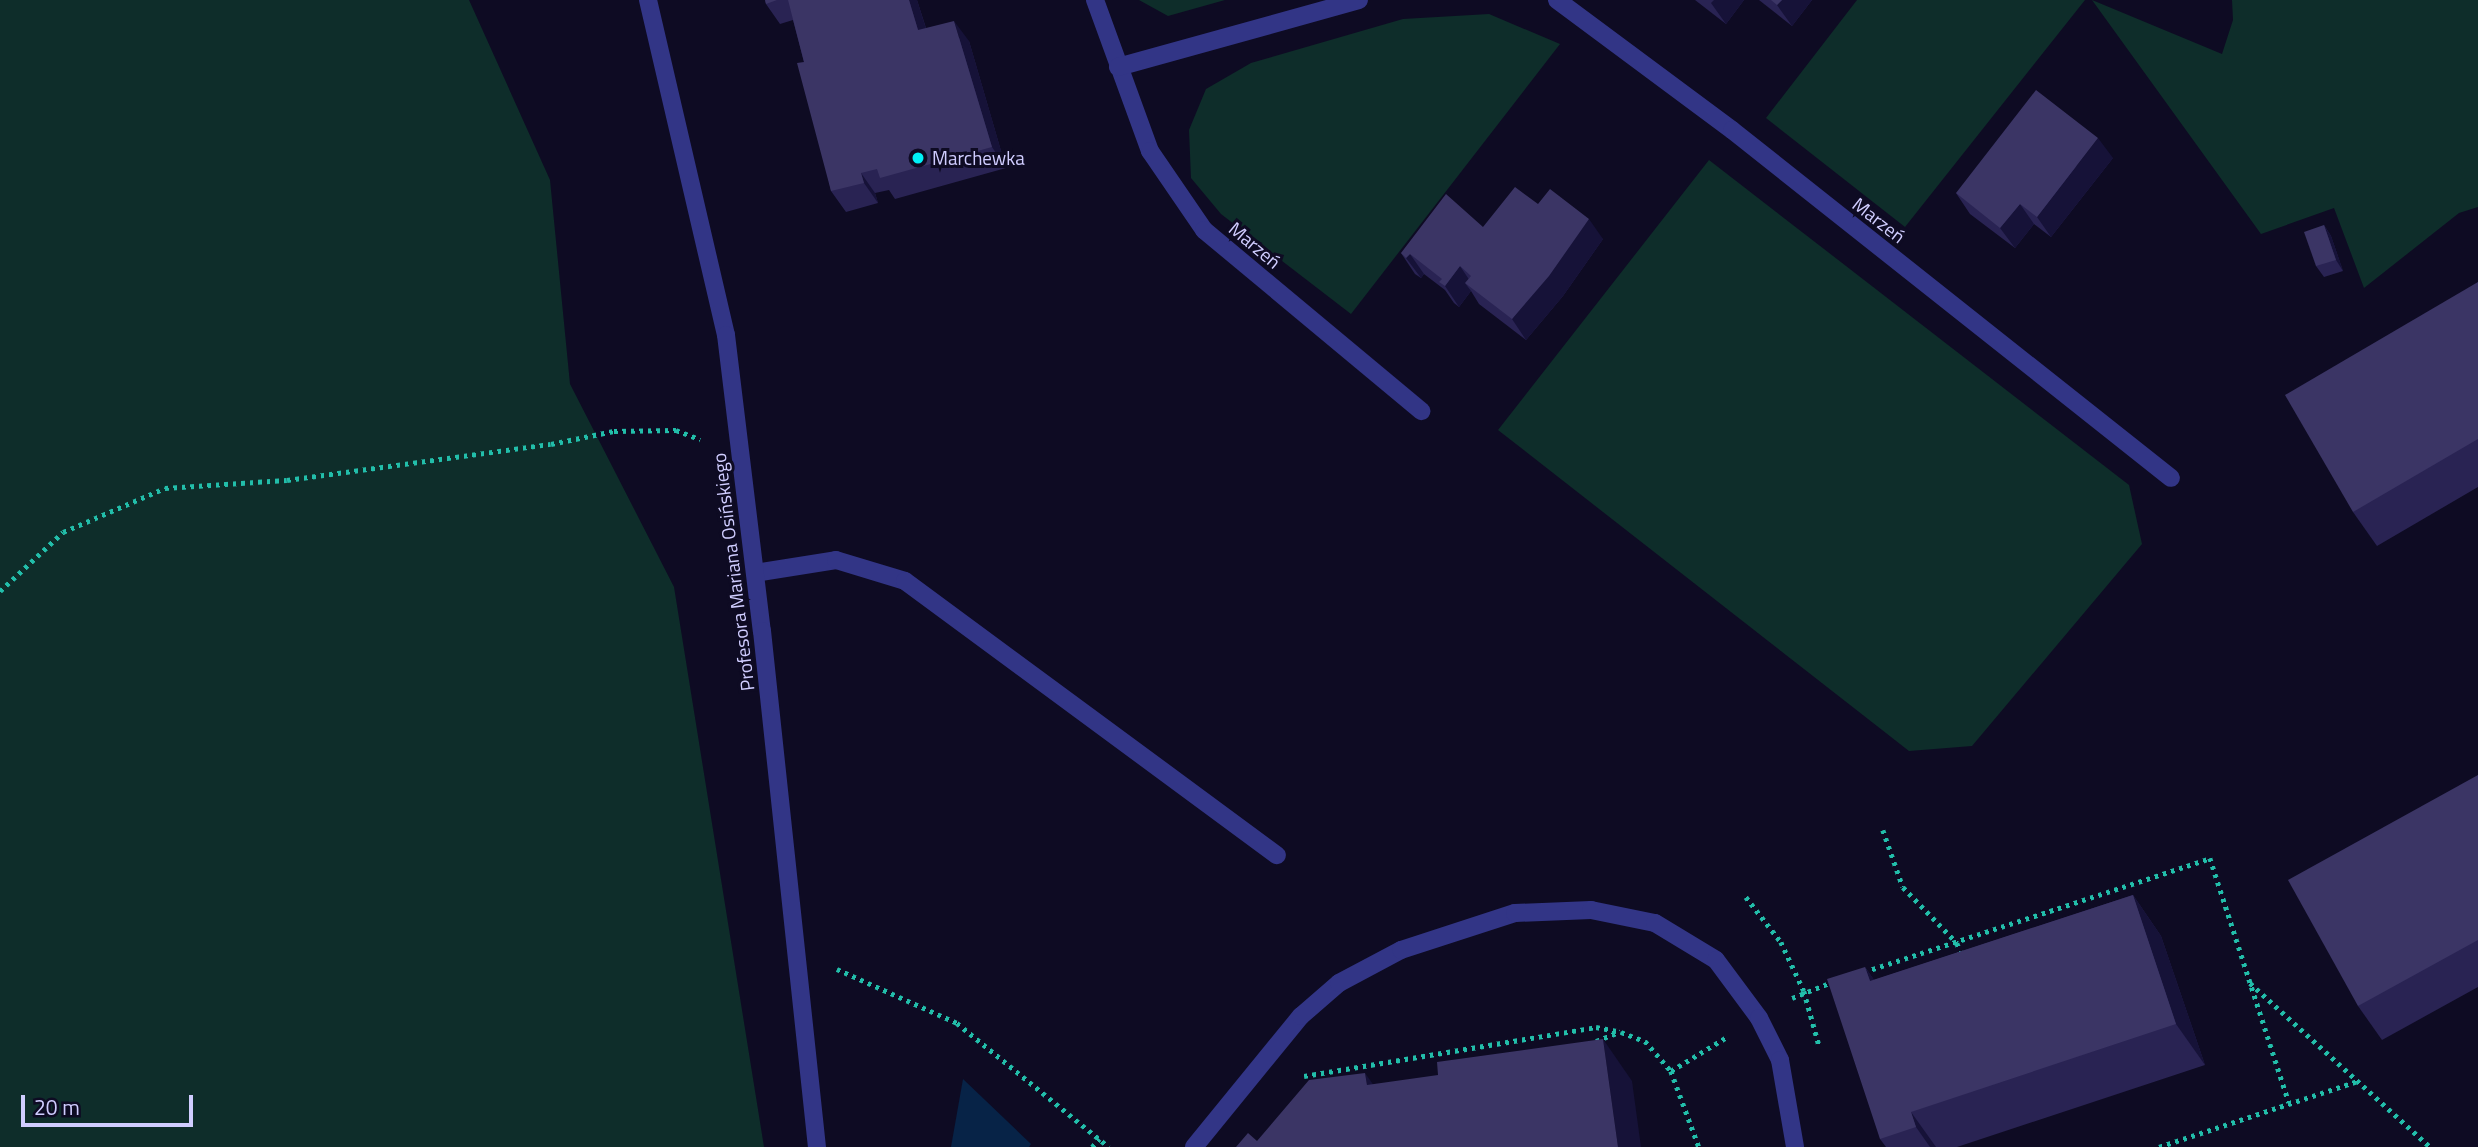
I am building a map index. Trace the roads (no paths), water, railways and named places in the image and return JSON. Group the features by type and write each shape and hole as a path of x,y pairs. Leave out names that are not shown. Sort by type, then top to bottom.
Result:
{"street":[{"name":"Profesora Mariana Osińskiego","path":"648,0 726,335 755,573 817,1147"},
{"name":"Marzeń","path":"1095,0 1150,151 1204,230 1421,411"},
{"path":"1118,67 1359,0"},
{"name":"Marzeń","path":"1557,0 1732,130 2171,478"},
{"path":"755,573 836,560 905,581 1277,855"},
{"path":"1194,1147 1301,1016 1339,984 1401,950 1515,913 1591,910 1655,923 1716,960 1759,1018 1780,1060 1795,1147"}],"water":[{"path":"963,1079 1031,1144 1029,1147 951,1147"}],"place":[{"name":"Marchewka","path":"918,158"}]}
